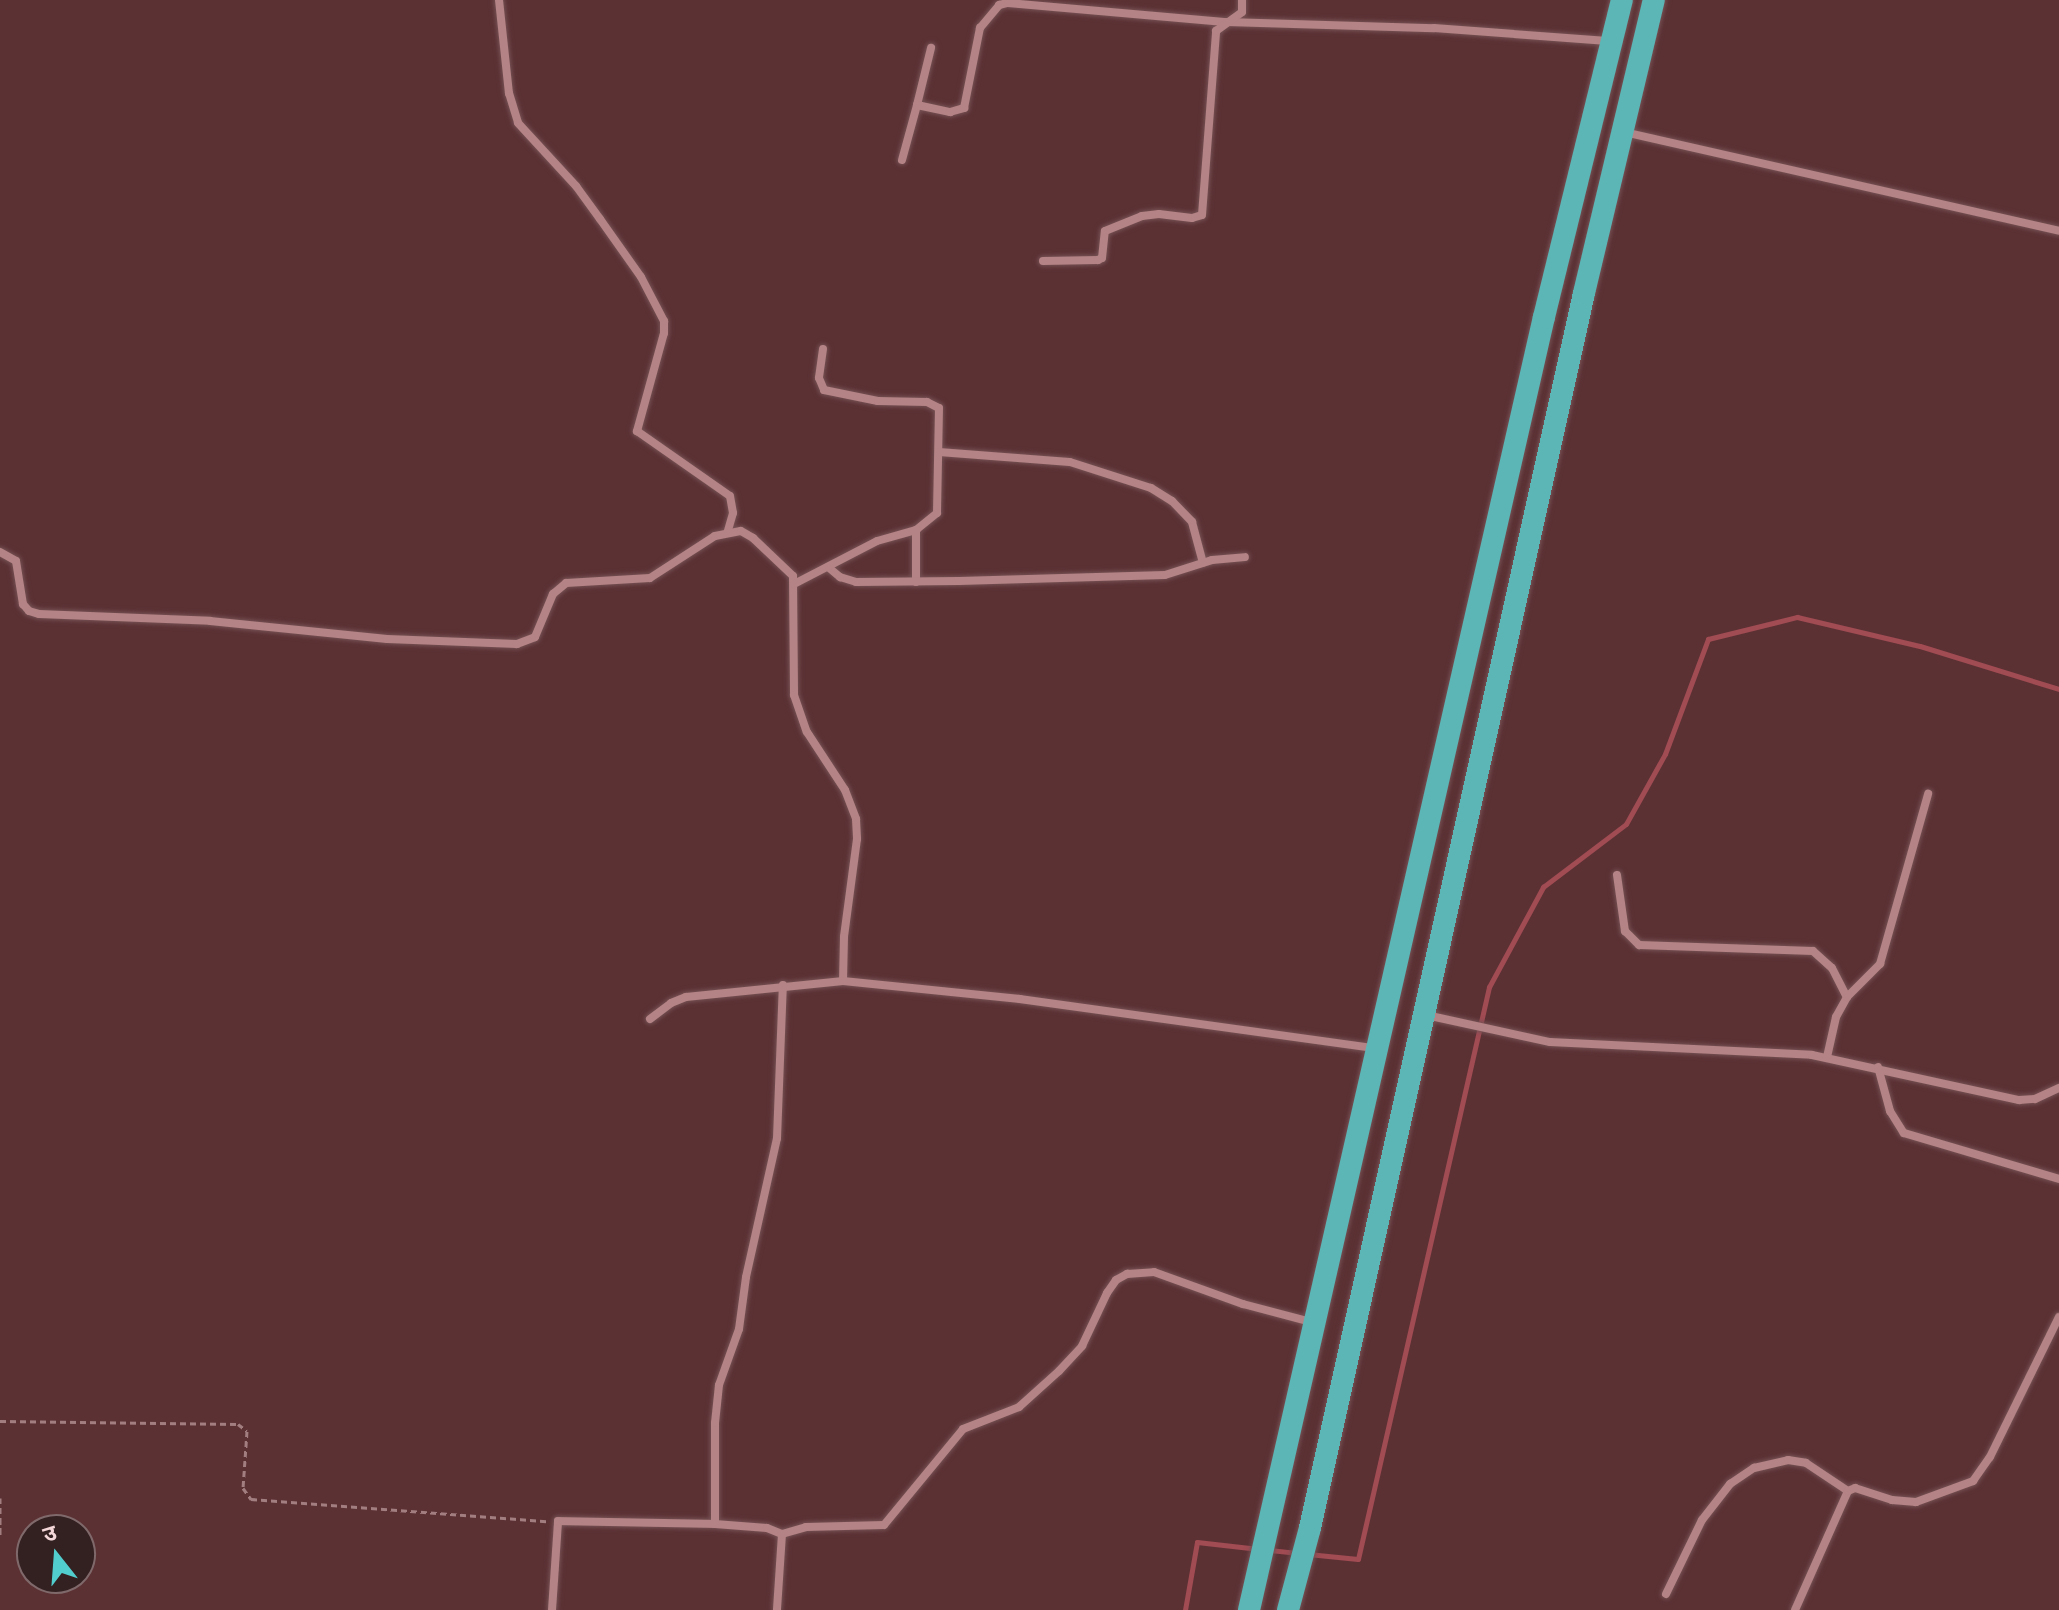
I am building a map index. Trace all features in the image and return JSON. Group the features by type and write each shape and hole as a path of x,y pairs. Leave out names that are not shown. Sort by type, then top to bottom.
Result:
{"highway":[{"path":"1252,1599 1312,1322 1544,317 1622,0"},
{"path":"1289,1607 1310,1528 1425,1015 1534,514 1654,0"}],"street":[{"path":"499,0 509,93 518,123 584,197 641,277 664,321 665,328 637,431 730,496 733,513 728,531"},
{"path":"1043,261 1098,260 1103,252 1105,231 1142,216 1202,215 1205,211 1216,31 1242,12 1242,0"},
{"path":"917,105 950,112 964,108 980,28 998,3 1227,22 1434,28 1613,41"},
{"path":"902,160 931,48"},
{"path":"1623,132 2059,231"},
{"path":"794,584 877,541 916,530 937,513 939,408 927,402 878,401 824,390 819,378 823,349"},
{"path":"939,452 1070,462 1151,488 1172,501 1192,522 1203,563"},
{"path":"916,530 916,582"},
{"path":"0,552 16,561 23,604 29,611 39,614 210,621 387,639 517,644 535,637 558,587 577,581 623,583 650,578 715,536 728,531 741,531 786,567 794,584 794,695 807,732 845,790 856,819 857,839 844,937 843,981"},
{"path":"828,567 840,577 856,582 916,582 1150,576 1245,557"},
{"path":"1827,1057 1836,1017 1847,997 1880,964 1928,794"},
{"path":"1617,875 1625,931 1639,945 1813,951 1832,968 1847,997"},
{"path":"650,1019 671,1003 686,997 843,981 1020,999 1375,1049"},
{"path":"715,1524 719,1385 739,1329 746,1277 777,1138 783,985"},
{"path":"1425,1015 1550,1042 1710,1047 1827,1057 2019,1100 2035,1099 2059,1088"},
{"path":"1878,1067 1890,1111 1904,1133 2059,1179"},
{"path":"552,1610 558,1521 715,1524 767,1528 782,1534 806,1527 884,1525 963,1429 1019,1407 1059,1371 1082,1346 1116,1280 1127,1274 1154,1272 1243,1304 1312,1322"},
{"path":"1795,1610 1848,1491 1855,1488 1892,1500 1916,1502 1973,1481 1990,1457 2059,1317"},
{"path":"1666,1594 1702,1520 1730,1484 1754,1468 1788,1460 1806,1463 1848,1491"},
{"path":"777,1610 782,1534"}],"path":[{"path":"0,1421 238,1424 247,1431 243,1488 251,1499 474,1518 558,1521"},
{"path":"0,1498 0,1537"}],"waterway":[{"path":"1308,1554 1358,1559 1489,987 1543,887 1626,824 1665,754 1708,639 1797,617 1920,646 2059,689"},
{"path":"1185,1610 1197,1542 1259,1549"},
{"path":"1269,1550 1299,1553"}]}
